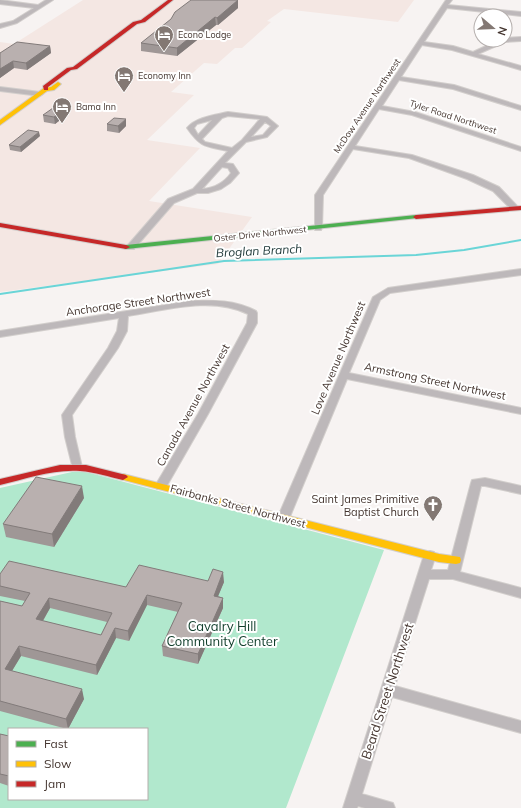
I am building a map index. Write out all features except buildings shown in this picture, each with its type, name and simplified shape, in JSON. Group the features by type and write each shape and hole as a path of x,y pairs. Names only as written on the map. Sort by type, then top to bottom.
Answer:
{"main road":[{"path":"135,23 133,19 159,0"},
{"path":"0,123 41,93 52,89 77,70 75,68 135,23 143,21 171,0"},
{"name":"Oster Drive Northwest","path":"0,224 124,247 131,247 518,208"},
{"name":"Fairbanks Street Northwest","path":"0,482 77,467 161,486 283,519 456,560"}],"street":[{"path":"0,26 15,22 50,0"},
{"path":"0,2 39,7"},
{"path":"447,3 521,14"},
{"name":"McDow Avenue Northwest","path":"318,228 319,194 447,3"},
{"path":"473,54 504,40 521,39"},
{"path":"420,43 453,48 521,68"},
{"path":"397,78 454,87 521,108"},
{"path":"0,89 41,93"},
{"path":"0,92 41,93"},
{"name":"Tyler Road Northwest","path":"378,106 413,113 521,149"},
{"path":"233,150 203,143 190,128 195,123 228,114 265,118 275,126 266,136 244,141"},
{"path":"198,139 219,116"},
{"path":"131,247 171,201 196,191 233,150 244,141 265,118"},
{"path":"350,147 410,156 470,177 496,189 518,208"},
{"path":"196,191 204,192 219,188 231,180 235,173 230,166 220,164"},
{"name":"Love Avenue Northwest","path":"283,519 376,299 388,291 521,272"},
{"name":"Anchorage Street Northwest","path":"0,334 124,316 190,304 220,302 242,306 253,313 252,323 245,336"},
{"path":"77,467 70,437 67,415 113,348 122,331 124,316"},
{"name":"Canada Avenue Northwest","path":"161,486 203,414 245,336"},
{"name":"Armstrong Street Northwest","path":"344,375 521,411"},
{"path":"453,575 476,483 495,484 521,490"},
{"path":"430,555 424,574 453,575 521,593"},
{"name":"Beard Street Northwest","path":"352,803 424,574"},
{"path":"388,690 521,727"},
{"path":"352,803 388,808"}],"shaded area":[{"path":"83,0 414,0 398,22 284,9 267,21 271,22 242,48 235,48 217,64 204,63 171,92 194,95 147,140 200,148 149,201 252,217 218,264 0,292 0,42 14,44"}],"green space":[{"name":"Cavalry Hill Community Center","path":"72,472 86,472 384,550 286,808 0,808 0,488"}],"waterway":[{"name":"Broglan Branch","path":"0,294 224,261 416,255 464,250 521,240"}],"traffic: fast":[{"path":"126,247 416,217"}],"traffic: slow":[{"path":"0,123 46,89 52,89 58,84"},
{"path":"123,477 439,558 456,560"}],"traffic: jam":[{"path":"46,89 45,87 69,69 75,68 135,23 143,21 171,0"},
{"path":"416,217 521,208"},
{"path":"0,225 126,247"},
{"path":"0,482 60,468 91,469 123,477"}],"place":[{"name":"Econo Lodge","path":"164,52"},
{"name":"Economy Inn","path":"124,93"},
{"name":"Bama Inn","path":"62,124"},
{"name":"Saint James Primitive Baptist Church","path":"433,522"}]}
